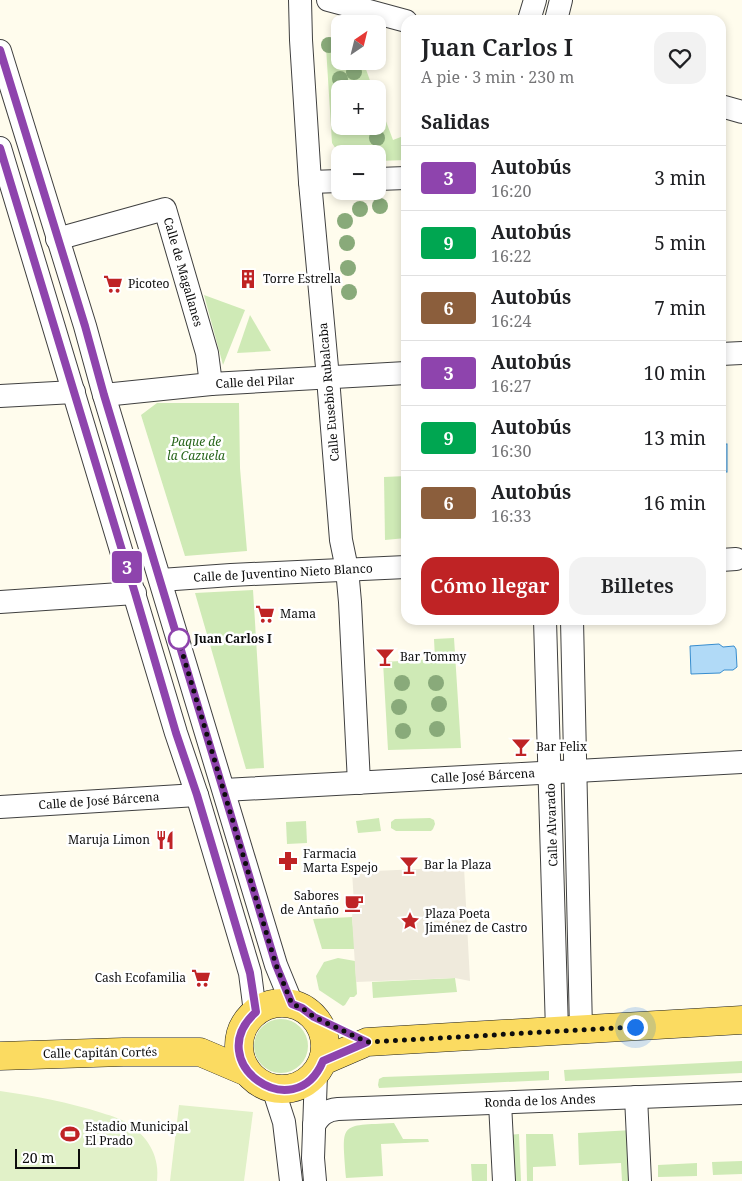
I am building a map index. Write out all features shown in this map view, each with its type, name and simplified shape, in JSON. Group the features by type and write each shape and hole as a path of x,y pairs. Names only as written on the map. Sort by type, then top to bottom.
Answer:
{"main road":[{"name":"Calle Capitán Cortés","path":"200,1052 273,1004 303,1011"},
{"path":"303,1011 367,1042 742,1020"},
{"path":"303,1011 322,1030 325,1040 325,1051 318,1076"},
{"path":"247,1072 239,1051 240,1040 249,1021"},
{"path":"273,1088 284,1090 307,1082 367,1042"},
{"name":"Calle Capitán Cortés","path":"0,1056 123,1052 200,1052 247,1072 261,1084 273,1088"}],"street":[{"name":"Calle Eusebio Rubalcaba","path":"300,0 310,182 328,378 340,540 347,569 359,783"},
{"path":"328,0 401,20"},
{"path":"530,15 534,0"},
{"path":"557,15 561,0"},
{"path":"0,50 85,326 104,395 276,965 303,1011"},
{"path":"726,107 742,112"},
{"path":"0,148 250,973 249,1021"},
{"path":"386,179 401,178"},
{"path":"310,182 331,181"},
{"name":"Calle de Magallanes","path":"57,239 165,210 207,353 211,384"},
{"path":"726,354 742,353"},
{"name":"Calle del Pilar","path":"104,395 211,384 401,373"},
{"path":"0,396 74,392"},
{"name":"Calle de Juventino Nieto Blanco","path":"160,580 401,567"},
{"path":"0,602 135,593"},
{"name":"Calle Alvarado","path":"545,625 550,773 569,1030"},
{"name":"Calle Alvarado","path":"569,1030 576,771 572,625"},
{"name":"Calle José Bárcena","path":"224,790 742,762"},
{"name":"Calle de José Bárcena","path":"0,807 197,795"},
{"path":"318,1076 325,1104 338,1109"},
{"path":"315,1181 313,1158 318,1076"},
{"path":"273,1088 284,1122 291,1181"},
{"name":"Ronda de los Andes","path":"314,1125 324,1113 338,1109 742,1093"},
{"path":"636,1097 640,1181"},
{"path":"500,1103 504,1181"}],"green space":[{"path":"331,37 331,70 366,70 370,80 331,80 331,127 327,39"},
{"path":"386,121 393,140 401,137 401,160 386,161 386,145 333,145 332,135 386,135"},
{"path":"204,295 245,310 223,365"},
{"path":"250,315 271,351 237,353"},
{"name":"Paque de la Cazuela","path":"157,403 239,403 240,468 247,551 185,556 141,415"},
{"path":"401,476 401,538 385,540 384,477"},
{"path":"253,590 264,768 246,769 195,593"},
{"path":"454,638 461,748 388,750 383,662 435,659 434,639"},
{"path":"379,818 381,831 358,833 356,821"},
{"path":"430,818 434,820 435,824 431,831 396,831 391,828 391,822 395,819"},
{"path":"306,821 307,843 287,844 286,822"},
{"path":"352,917 355,949 322,949 313,919"},
{"path":"338,958 355,961 357,994 354,997 350,997 343,1006 319,990 316,976 324,962"},
{"path":"455,978 457,992 373,998 372,982"},
{"path":"281,1019 291,1021 300,1027 306,1036 308,1046 306,1056 300,1065 291,1071 281,1073 271,1071 262,1065 256,1056 254,1046 256,1036 262,1027 271,1021"},
{"path":"742,1061 742,1073 565,1081 564,1070"},
{"path":"549,1071 549,1080 379,1088 378,1085 379,1079 383,1077"},
{"name":"Estadio Municipal El Prado","path":"0,1091 39,1097 89,1109 124,1121 143,1136 152,1149 157,1164 157,1181 0,1181"},
{"path":"179,1105 253,1112 244,1181 170,1181"},
{"path":"394,1123 403,1139 428,1139 429,1142 381,1144 383,1176 346,1178 344,1146 348,1130 362,1125"},
{"path":"633,1130 635,1181 622,1181 621,1163 579,1165 578,1133"},
{"path":"519,1134 521,1181 510,1181 508,1135"},
{"path":"526,1134 553,1134 556,1166 533,1167 533,1181 527,1181"},
{"path":"742,1161 742,1174 713,1175 712,1162"},
{"path":"697,1163 697,1176 658,1177 658,1165"},
{"path":"471,1164 487,1164 487,1181 472,1181"}],"shaded area":[{"name":"Plaza Poeta Jiménez de Castro","path":"464,867 470,981 455,978 356,982 352,917 354,903 352,872"}],"water":[{"path":"726,444 727,444 726,472"},
{"path":"719,644 723,647 734,646 736,649 737,667 720,673 691,674 690,646"}],"bus line":[{"name":"3","path":"0,50 85,326 104,395 276,965 292,1004 302,1008 314,1017 367,1042 323,1061 319,1070 312,1078 290,1089 278,1089 261,1084 247,1072 240,1057 241,1035 245,1024 256,1012 250,973 0,148"}],"place":[{"name":"Torre Estrella","path":"248,279"},
{"name":"Picoteo","path":"113,284"},
{"name":"Mama","path":"265,614"},
{"name":"Juan Carlos I","path":"179,639"},
{"name":"Bar Tommy","path":"385,657"},
{"name":"Bar Felix","path":"521,747"},
{"name":"Maruja Limon","path":"165,840"},
{"name":"Farmacia Marta Espejo","path":"288,861"},
{"name":"Bar la Plaza","path":"409,865"},
{"name":"Sabores de Antaño","path":"354,903"},
{"name":"Plaza Poeta Jiménez de Castro","path":"410,921"},
{"name":"Cash Ecofamilia","path":"201,978"},
{"name":"Estadio Municipal El Prado","path":"70,1134"}],"route":[{"path":"179,639 177,635 276,965 292,1004 302,1008 314,1017 367,1042 635,1027"}]}
